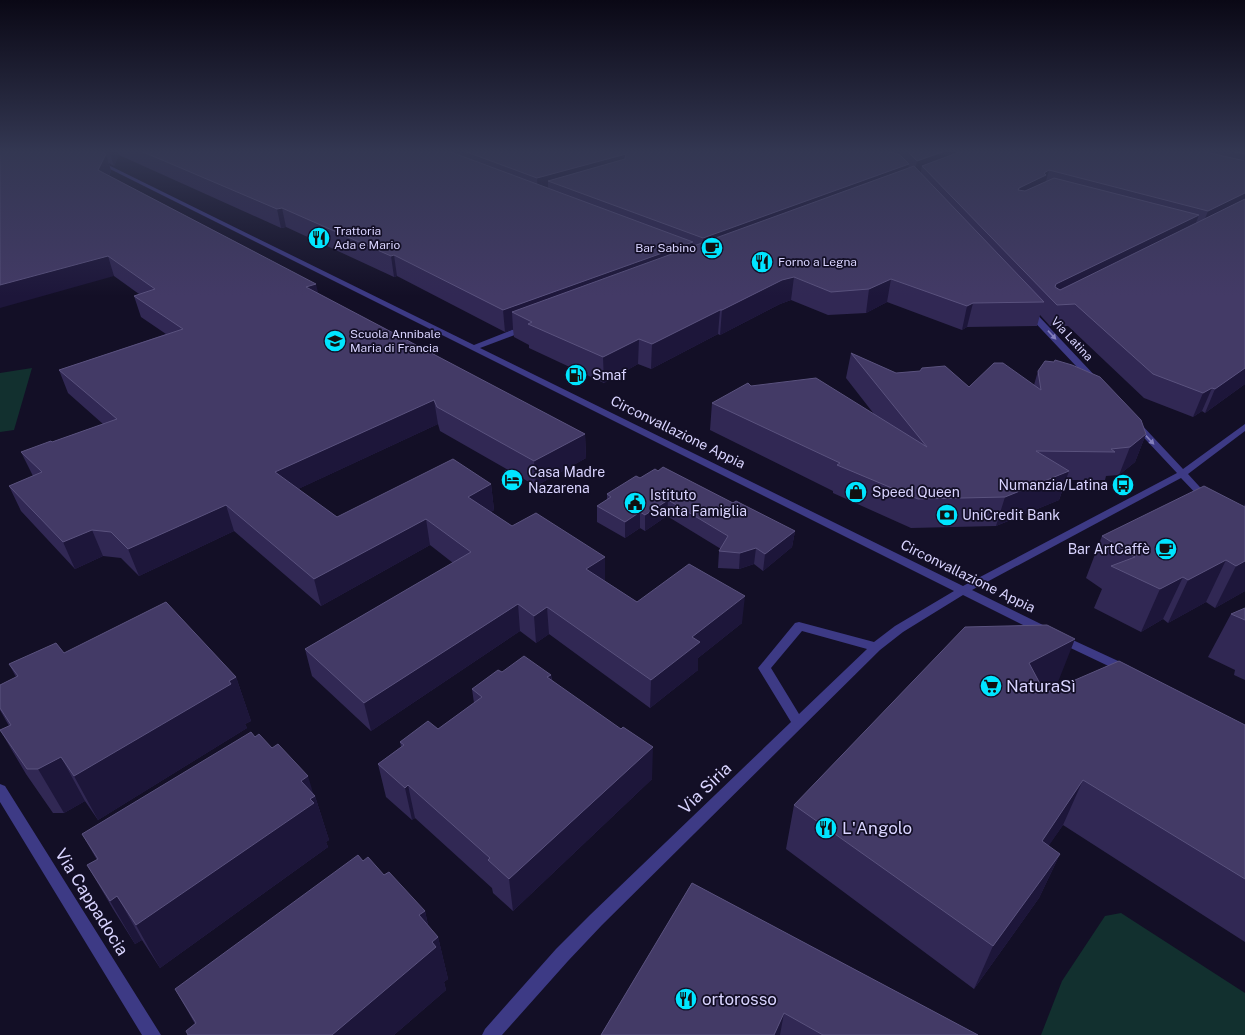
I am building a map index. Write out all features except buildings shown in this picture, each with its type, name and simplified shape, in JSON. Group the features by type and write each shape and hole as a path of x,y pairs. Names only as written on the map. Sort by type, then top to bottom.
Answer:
{"street":[{"name":"Circonvallazione Appia","path":"174,199 1139,676"},
{"name":"Via Latina","path":"1024,304 1103,389"},
{"path":"474,348 530,326"},
{"path":"1130,418 1211,505"},
{"name":"Via Siria","path":"492,1035 562,955 876,647 899,629 963,590 1182,474 1245,427"},
{"path":"798,722 764,668 799,626 876,647"},
{"name":"Via Cappadocia","path":"0,790 152,1035"}],"green space":[{"path":"32,368 14,430 0,432 0,373"},
{"path":"1121,913 1245,993 1245,1035 1041,1035 1062,981 1105,916"}],"place":[{"name":"Trattoria Ada e Mario","path":"319,238"},
{"name":"Bar Sabino","path":"712,248"},
{"name":"Forno a Legna","path":"762,262"},
{"name":"Scuola Annibale Maria di Francia","path":"335,341"},
{"name":"Smaf","path":"576,375"},
{"name":"Casa Madre Nazarena","path":"512,480"},
{"name":"Numanzia/Latina","path":"1123,485"},
{"name":"Speed Queen","path":"856,492"},
{"name":"Istituto Santa Famiglia","path":"635,503"},
{"name":"UniCredit Bank","path":"947,515"},
{"name":"Bar ArtCaffè","path":"1166,549"},
{"name":"NaturaSì","path":"991,686"},
{"name":"L'Angolo","path":"826,828"},
{"name":"ortorosso","path":"686,999"}]}
